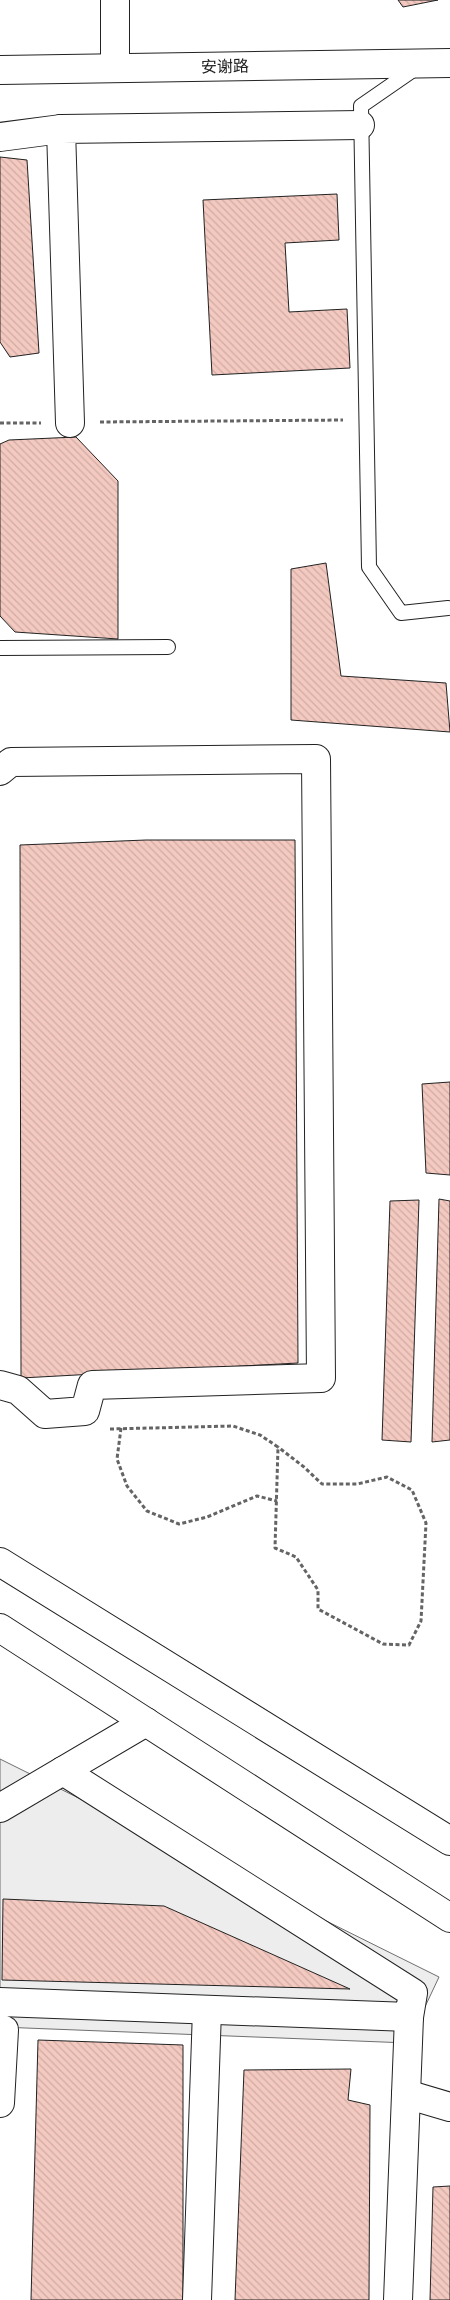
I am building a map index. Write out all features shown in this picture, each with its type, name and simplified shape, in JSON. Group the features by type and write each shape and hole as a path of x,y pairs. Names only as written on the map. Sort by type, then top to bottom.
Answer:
{"street":[{"path":"115,68 116,0"},
{"name":"安谢路","path":"0,70 450,63"},
{"path":"0,138 61,129 360,125"},
{"path":"61,129 70,423"},
{"path":"0,771 10,762 316,759 321,1378 92,1385 85,1411 45,1414 18,1390 0,1386"},
{"path":"0,1562 450,1841"},
{"path":"0,1628 450,1918"},
{"path":"0,1808 146,1722"},
{"path":"63,1771 413,1993 409,2017 398,2300"},
{"path":"0,2002 409,2017"},
{"path":"197,2300 207,2010"},
{"path":"0,2028 4,2030 0,2103"},
{"path":"406,2094 450,2107"}],"lane":[{"path":"422,63 360,106 369,567 401,612 448,608"},
{"path":"0,648 168,647"}],"path":[{"path":"0,423 366,420"},
{"path":"85,1411 90,1429 233,1426 260,1435 278,1447 304,1467 322,1484 357,1484 387,1477 412,1490 426,1522 421,1621 408,1645 383,1644 318,1610 318,1590 296,1557 275,1548 278,1447"},
{"path":"121,1428 117,1459 127,1486 147,1511 179,1524 208,1517 257,1496 277,1501"}],"shaded area":[{"path":"0,1759 439,1977 408,2043 0,2027"}],"building":[{"path":"398,0 438,0 403,7"},
{"path":"0,157 27,160 39,353 10,357 0,342"},
{"path":"337,194 339,240 285,243 289,312 347,309 350,368 212,375 203,200"},
{"path":"76,437 118,481 118,639 15,632 0,616 0,444 9,440"},
{"path":"326,563 341,676 446,683 450,732 291,720 291,569"},
{"path":"146,840 295,840 298,1363 21,1378 20,845"},
{"path":"450,1082 450,1175 426,1173 422,1084"},
{"path":"439,1199 450,1201 450,1440 432,1442"},
{"path":"419,1200 411,1442 382,1440 390,1201"},
{"path":"3,1899 164,1906 350,1989 2,1980"},
{"path":"38,2040 183,2045 183,2300 31,2300"},
{"path":"351,2069 348,2100 370,2105 369,2300 235,2300 244,2070"},
{"path":"450,2186 450,2300 430,2300 433,2187"}]}
